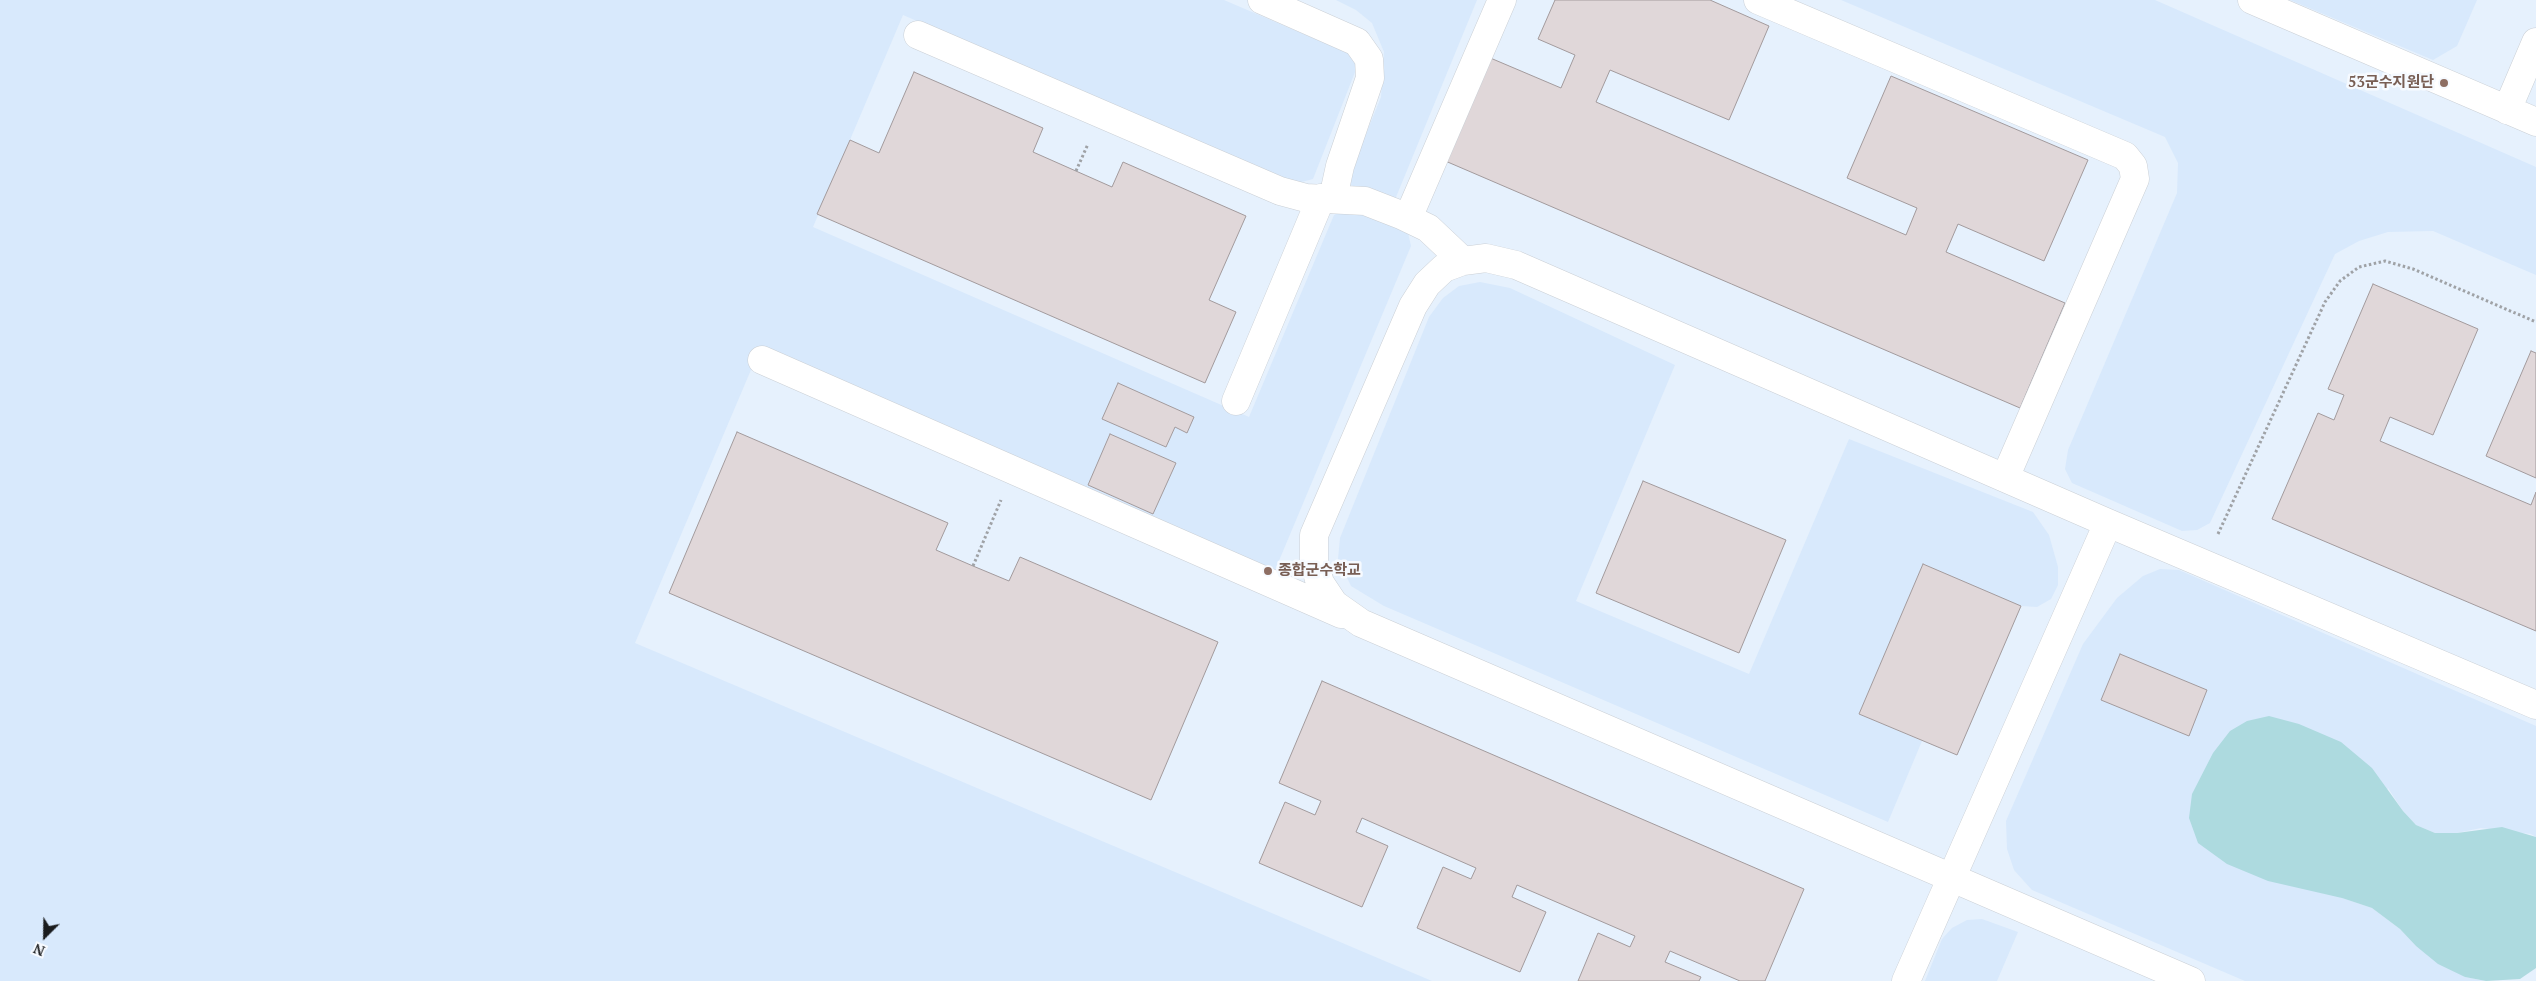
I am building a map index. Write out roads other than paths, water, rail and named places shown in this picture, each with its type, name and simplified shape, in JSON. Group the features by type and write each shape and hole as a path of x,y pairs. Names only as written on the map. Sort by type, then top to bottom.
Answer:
{"street":[{"path":"1236,401 1327,198 1370,78 1369,59 1357,42 1262,0"},
{"path":"1408,218 1502,0"},
{"path":"1758,0 2126,156 2133,166 2135,179 2005,478"},
{"path":"2252,0 2536,122"},
{"path":"918,35 1280,191 1306,198 1365,201 1408,218 1428,228 1463,261"},
{"path":"2507,110 2536,42"},
{"path":"1361,623 1334,604 1320,584 1314,562 1314,535 1413,306 1427,284 1444,268 1463,261 1486,258 1516,265 2108,523 2536,705"},
{"path":"762,360 1361,623 2191,981"},
{"path":"1906,981 2108,523"}],"place":[{"name":"53군수지원단","path":"2444,83"},
{"name":"종합군수학교","path":"1268,571"}]}
